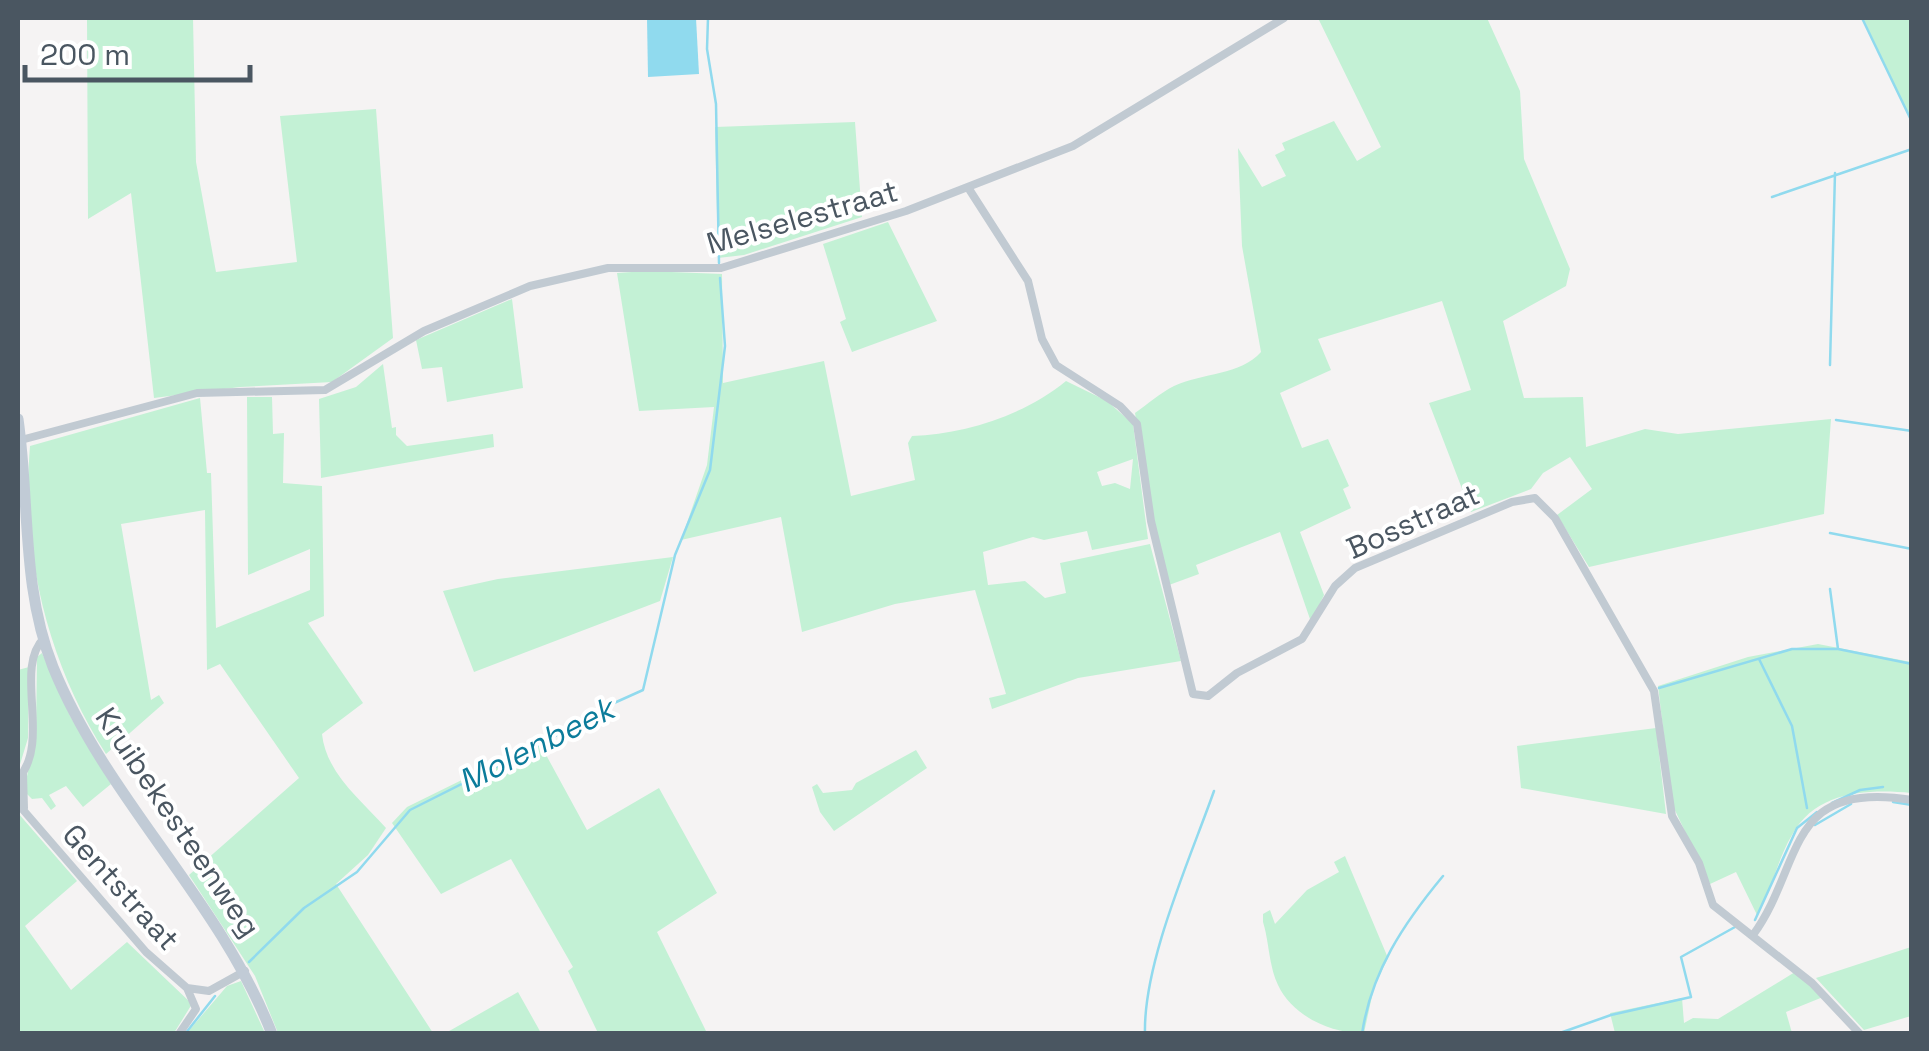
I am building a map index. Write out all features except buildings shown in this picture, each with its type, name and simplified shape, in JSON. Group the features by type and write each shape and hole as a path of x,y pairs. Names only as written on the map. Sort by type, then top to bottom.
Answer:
{"street":[{"name":"Melselestraat","path":"21,440 197,393 325,390 424,331 530,286 608,268 702,270 737,264 969,188 1100,132 1284,18"},
{"name":"Bosstraat","path":"969,188 1028,281 1046,350 1056,366 1120,406 1136,424 1151,522 1194,694 1208,696 1237,673 1302,639 1336,586 1368,560 1512,502 1536,498 1555,518 1650,682 1672,816 1699,864 1713,904 1826,996 1860,1034"},
{"name":"Kruibekesteenweg","path":"18,419 26,537 44,638 68,698 97,750 245,971 272,1034"},
{"name":"Kruibekesteenweg","path":"20,777 34,732 34,658 44,638"},
{"name":"Gentstraat","path":"20,777 25,812"},
{"path":"1753,935 1792,848 1807,826 1863,796 1912,800"},
{"name":"Gentstraat","path":"18,804 146,952 187,988 196,1003 194,1016"},
{"path":"179,1034 218,989 245,971"},
{"name":"Gentstraat","path":"187,988 218,989"}],"green space":[{"path":"87,18 193,18 196,162 216,272 297,262 280,116 376,109 393,338 332,382 240,387 154,398 131,193 88,219"},
{"path":"1318,18 1487,18 1520,91 1524,159 1570,269 1566,286 1503,321 1524,398 1583,397 1586,447 1645,429 1678,434 1831,419 1824,514 1589,567 1557,515 1592,489 1570,457 1543,473 1531,489 1471,512 1429,403 1471,390 1442,301 1318,339 1331,370 1280,393 1302,448 1328,439 1349,486 1343,489 1351,508 1300,532 1324,595 1311,622 1280,532 1196,565 1199,574 1169,585 1156,540 1135,413 1174,386 1243,365 1261,352 1242,246 1238,148 1262,187 1286,176 1275,155 1285,150 1282,143 1334,121 1357,161 1381,147"},
{"path":"1863,18 1911,18 1911,120"},
{"path":"855,122 862,217 744,255 718,258 715,127"},
{"path":"888,222 937,321 852,352 840,322 846,319 823,244"},
{"path":"617,273 722,274 723,383 824,361 851,496 915,480 908,443 912,436 994,420 1032,404 1066,381 1107,401 1133,424 1148,539 1092,550 1087,531 1044,540 1033,537 983,552 988,585 1025,581 1045,598 1066,593 1060,563 1150,544 1181,661 1078,678 992,709 989,698 1006,694 975,590 895,604 802,632 781,517 681,540 707,465 714,407 639,411","holes":["1133,459 1130,489 1115,483 1102,486 1097,472"]},
{"path":"512,299 523,388 447,402 442,367 422,369 416,340"},
{"path":"383,364 392,428 396,427 396,435 407,446 493,434 494,447 321,478 319,399 356,387"},
{"path":"247,397 272,397 273,434 284,433 283,483 322,486 324,616 308,623 363,703 322,734 337,773 386,828 368,855 336,884 433,1033 278,1033 255,976 189,875 299,778 220,664 207,670 205,510 121,524 151,700 159,695 164,703 106,754 68,683 54,645 35,567 30,527 30,446 200,398 207,473 211,473 216,628 310,590 310,549 248,575"},
{"path":"673,557 660,601 474,672 443,591 498,579"},
{"path":"1818,644 1911,662 1911,793 1861,793 1815,809 1792,835 1757,915 1736,872 1710,884 1672,804 1658,686 1748,657"},
{"path":"42,653 70,716 111,784 83,807 66,786 49,795 56,806 51,810 42,798 32,799 24,791 36,732 37,657"},
{"path":"29,667 28,738 18,771 18,670"},
{"path":"1656,728 1666,814 1521,788 1517,746"},
{"path":"539,742 587,830 659,788 717,893 657,932 707,1033 598,1033 568,971 573,967 511,859 441,894 392,823 407,807"},
{"path":"916,750 927,768 834,831 820,812 812,787 817,784 823,793 852,790 856,783"},
{"path":"18,813 77,881 25,926 71,990 127,942 192,1004 174,1033 18,1033"},
{"path":"1345,856 1388,958 1374,987 1364,1033 1326,1026 1293,1006 1275,978 1263,922 1263,914 1270,910 1275,924 1307,890 1339,872 1334,862"},
{"path":"1911,947 1911,1016 1864,1030 1816,978"},
{"path":"1795,972 1823,997 1786,1012 1792,1033 1615,1033 1610,1013 1682,998 1684,1023 1693,1018 1718,1019"},
{"path":"241,981 265,1033 186,1034 227,986"},
{"path":"518,992 541,1033 445,1033 451,1030"}],"water":[{"path":"647,18 696,18 699,74 648,77"}],"waterway":[{"name":"Molenbeek","path":"708,18 707,49 716,104 719,263"},
{"path":"1862,18 1912,122"},
{"path":"1772,197 1912,149"},
{"path":"1830,365 1835,173"},
{"name":"Molenbeek","path":"249,962 304,908 357,872 410,810 551,739 583,717 643,690 675,555 710,470 725,346 720,278"},
{"path":"1836,420 1912,431"},
{"path":"1830,533 1912,549"},
{"path":"1830,589 1838,649 1912,664"},
{"path":"1659,688 1792,649 1838,649"},
{"path":"1759,659 1792,726 1807,808"},
{"path":"1832,803 1860,790 1883,787"},
{"path":"1145,1034 1146,1006 1160,944 1214,791"},
{"path":"1893,802 1912,805"},
{"path":"1815,825 1851,804"},
{"path":"1755,920 1797,828 1817,812"},
{"path":"1362,1034 1373,990 1391,949 1443,876"},
{"path":"1557,1034 1611,1015 1691,997 1681,957 1735,927"},
{"name":"Molenbeek","path":"185,1034 215,996"}]}
